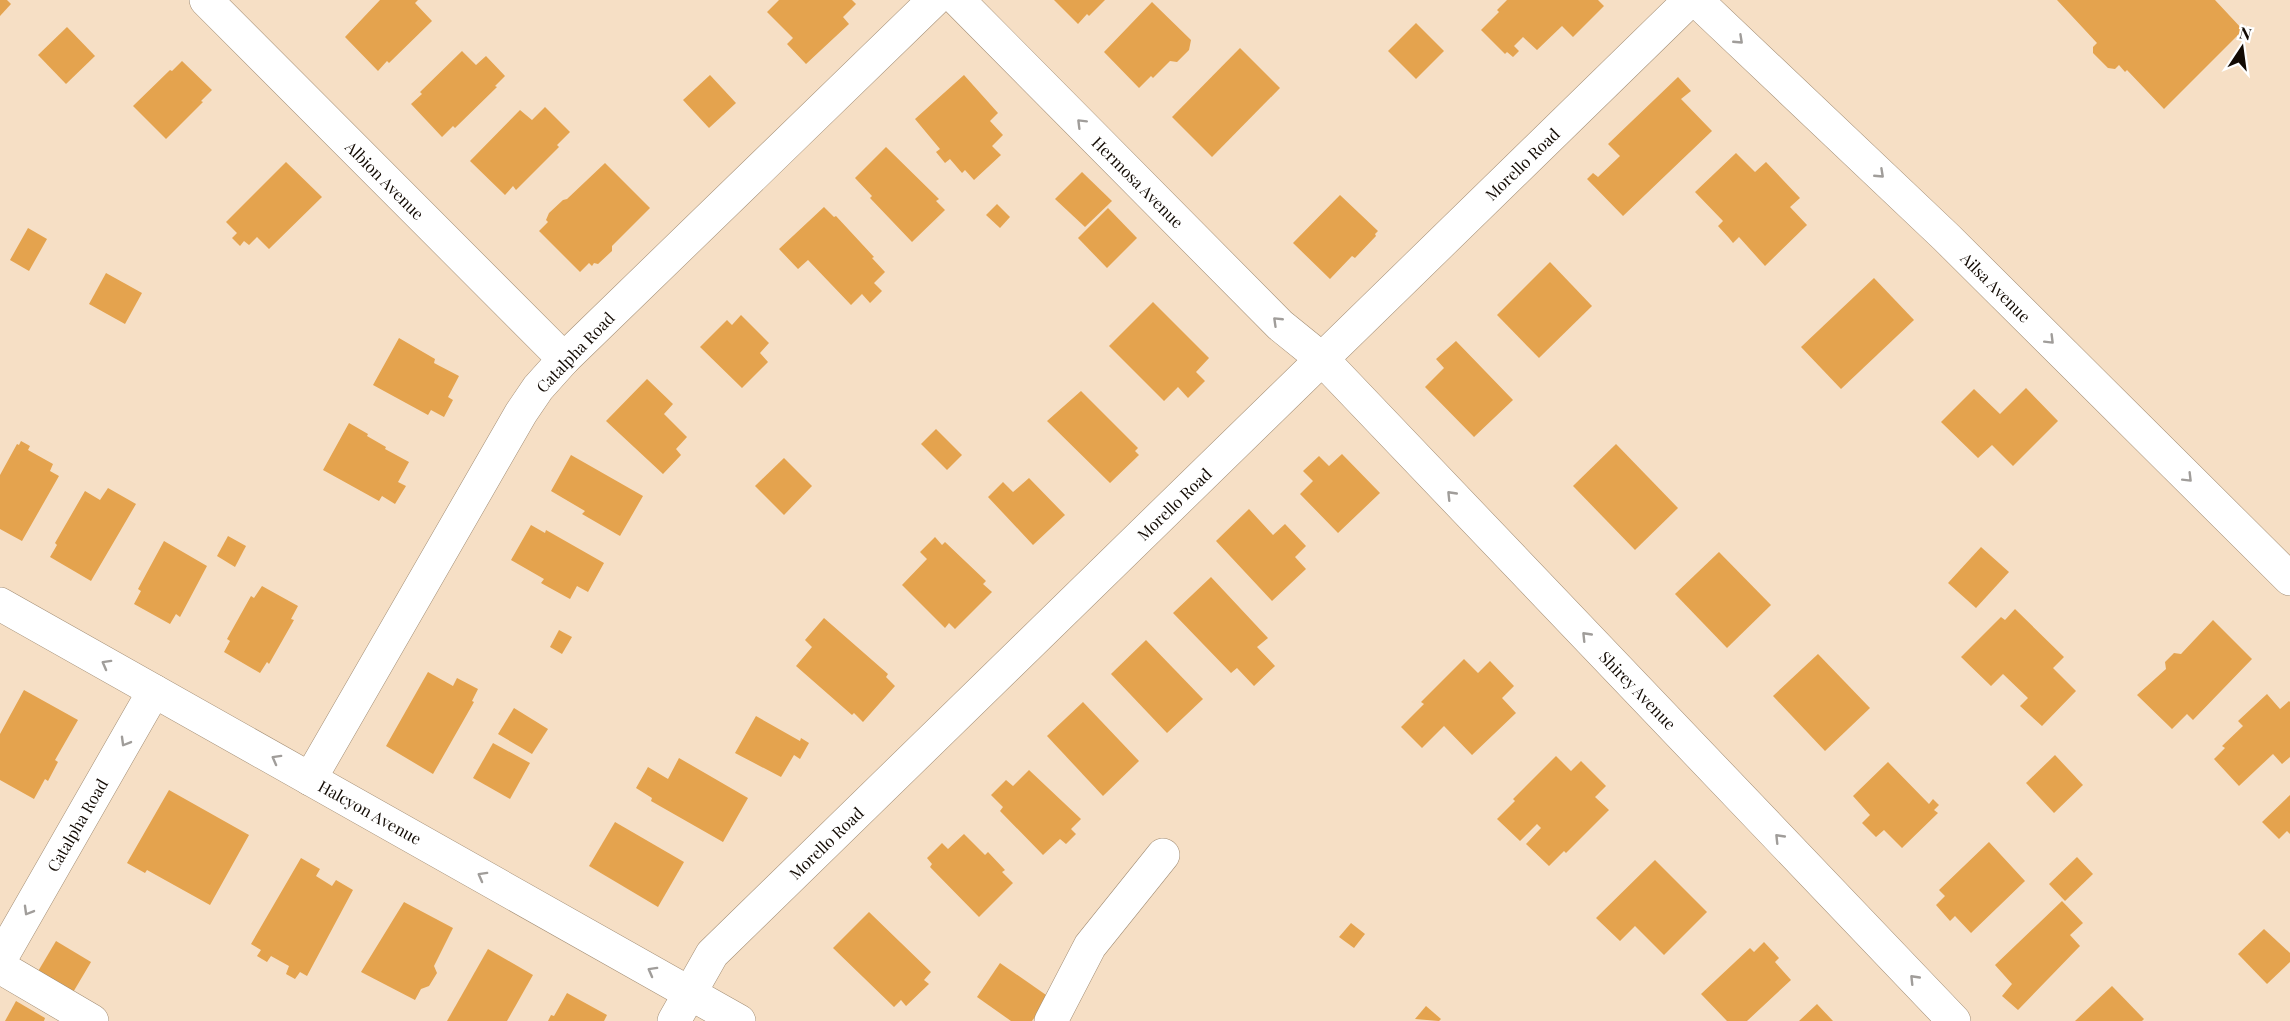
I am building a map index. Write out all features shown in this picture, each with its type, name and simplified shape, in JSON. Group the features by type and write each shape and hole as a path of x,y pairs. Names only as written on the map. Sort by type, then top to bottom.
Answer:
{"street":[{"name":"Albion Avenue","path":"206,0 564,359"},
{"name":"Catalpha Road","path":"310,779 521,413 538,388 564,359 934,0"},
{"name":"Hermosa Avenue","path":"958,0 1280,325 1322,359"},
{"name":"Morello Road","path":"674,1021 712,954 1690,0"},
{"name":"Ailsa Avenue","path":"1696,0 1946,237 2290,579"},
{"name":"Shirey Avenue","path":"1322,359 1954,1021"},
{"name":"Halcyon Avenue","path":"0,604 739,1021"},
{"name":"Catalpha Road","path":"0,960 154,691"},
{"path":"1051,1021 1090,946 1163,855"},
{"path":"0,967 92,1021"}],"building":[{"path":"0,0 7,0 11,4 0,16"},
{"path":"380,0 418,0 415,3 432,21 378,71 345,37"},
{"path":"779,0 852,0 856,4 843,17 849,24 806,64 787,44 793,38 767,12"},
{"path":"1054,0 1105,0 1078,24"},
{"path":"1507,0 1598,0 1604,6 1573,37 1562,26 1537,50 1523,37 1514,46 1519,51 1513,57 1507,52 1505,54 1481,30 1499,12 1497,10"},
{"path":"2057,0 2215,0 2243,30 2164,109 2127,70 2125,72 2119,65 2115,69 2108,68 2093,53 2093,47 2097,43"},
{"path":"1152,2 1191,40 1189,50 1177,62 1170,61 1139,88 1104,52"},
{"path":"1416,23 1444,51 1416,79 1388,51"},
{"path":"67,27 95,56 66,84 38,55"},
{"path":"1240,48 1280,88 1212,157 1172,117"},
{"path":"462,51 476,65 486,56 505,76 495,86 497,87 455,128 453,126 442,137 411,104 422,94 420,92"},
{"path":"182,61 212,90 166,139 133,106"},
{"path":"710,75 736,103 709,128 683,100"},
{"path":"964,75 998,113 990,121 1003,135 992,146 1001,155 974,180 965,170 962,173 950,159 945,163 936,152 940,149 915,119"},
{"path":"1678,77 1691,91 1681,99 1712,131 1623,216 1587,179 1593,173 1598,177 1620,156 1608,144"},
{"path":"545,107 570,132 557,145 559,147 516,190 513,186 505,195 470,161 520,110 532,120"},
{"path":"886,147 939,199 936,201 945,210 912,242 870,198 872,196 855,178"},
{"path":"1736,153 1755,172 1766,162 1800,198 1790,207 1807,225 1765,266 1739,237 1733,243 1718,226 1723,221 1695,192"},
{"path":"286,162 322,197 269,249 257,237 249,245 244,241 240,246 232,238 237,233 226,222"},
{"path":"605,163 650,208 612,246 612,251 598,264 594,263 592,266 589,263 580,272 539,231 548,222 546,220 549,213"},
{"path":"1082,172 1112,201 1085,227 1055,199"},
{"path":"1340,195 1378,231 1355,258 1352,256 1330,279 1293,243"},
{"path":"997,204 1010,217 1000,228 986,215"},
{"path":"824,207 834,217 836,216 885,272 874,283 882,291 870,303 862,294 851,305 808,260 798,269 779,249"},
{"path":"1108,208 1137,238 1107,268 1078,238"},
{"path":"28,228 47,239 29,271 10,260"},
{"path":"1550,262 1592,306 1539,358 1497,315"},
{"path":"106,273 142,293 125,324 89,304"},
{"path":"1874,278 1914,320 1841,389 1801,347"},
{"path":"1153,302 1209,358 1196,372 1205,381 1188,398 1178,387 1164,401 1109,346"},
{"path":"741,315 769,343 760,353 768,362 742,388 700,347 727,320 732,325"},
{"path":"399,338 435,359 434,363 459,376 448,397 453,400 444,417 431,410 428,415 373,385"},
{"path":"1456,341 1513,400 1474,437 1425,387 1444,368 1436,359"},
{"path":"647,379 673,404 664,414 687,437 676,449 681,455 663,474 606,421"},
{"path":"2026,388 2058,421 2013,466 1992,445 1978,458 1941,422 1974,389 2000,414"},
{"path":"1081,391 1138,448 1135,451 1139,455 1110,483 1047,421"},
{"path":"349,423 386,447 385,449 409,462 398,482 406,486 395,504 382,496 379,501 323,470"},
{"path":"936,429 962,455 947,470 921,444"},
{"path":"21,441 30,446 28,450 53,464 50,471 59,476 22,541 0,529 0,475 17,444 19,445"},
{"path":"1616,444 1678,508 1635,550 1573,486"},
{"path":"1342,454 1380,493 1338,533 1300,494 1313,481 1303,471 1319,456 1329,466"},
{"path":"571,455 643,496 620,536 582,514 585,511 551,491"},
{"path":"784,458 812,486 784,515 755,486"},
{"path":"1029,478 1065,515 1033,545 988,497 1003,482 1013,492"},
{"path":"108,488 136,504 91,581 50,557 57,545 55,543 85,491 100,500"},
{"path":"1249,509 1273,535 1285,524 1306,546 1295,557 1306,569 1272,601 1216,541"},
{"path":"531,525 545,533 546,530 604,563 588,592 577,586 570,599 541,583 544,579 511,560"},
{"path":"228,536 246,546 235,567 217,556"},
{"path":"935,537 942,545 945,542 986,581 983,584 992,592 955,629 949,623 945,628 902,585 927,559 920,552"},
{"path":"164,541 207,566 180,617 176,614 170,624 134,604 141,591 138,589"},
{"path":"1981,547 2009,572 1976,608 1948,583"},
{"path":"1719,552 1771,605 1727,648 1675,594"},
{"path":"1211,577 1268,638 1257,647 1275,666 1254,686 1237,668 1231,673 1173,613"},
{"path":"262,586 298,606 291,619 294,620 269,664 267,662 260,673 224,652 230,641 227,639 251,596 254,598"},
{"path":"2015,609 2064,657 2053,668 2076,691 2042,726 2020,706 2028,698 2003,674 1991,686 1961,657 2001,617 2005,620"},
{"path":"824,618 888,674 886,677 895,686 863,722 796,666 812,647 805,640"},
{"path":"2213,620 2252,659 2193,720 2187,714 2172,729 2137,695 2166,669 2165,662 2174,653 2181,654"},
{"path":"559,630 572,637 562,654 550,647"},
{"path":"1146,640 1203,699 1167,733 1111,674"},
{"path":"1818,654 1870,708 1825,751 1773,696"},
{"path":"1464,659 1478,673 1490,661 1514,686 1502,698 1516,713 1472,755 1444,726 1422,748 1401,727 1424,704 1421,702"},
{"path":"428,672 453,686 457,678 478,689 472,701 474,702 433,774 386,746"},
{"path":"24,690 78,720 55,760 58,762 48,781 45,779 34,799 0,780 0,734"},
{"path":"2267,694 2280,709 2290,702 2290,757 2282,764 2273,754 2239,786 2214,759 2225,748 2222,746 2243,726 2238,721"},
{"path":"1083,702 1139,761 1103,796 1047,736"},
{"path":"514,708 548,729 532,754 498,734"},
{"path":"756,716 800,741 801,738 809,743 800,759 794,755 781,777 735,753"},
{"path":"493,743 530,763 510,799 473,778"},
{"path":"2055,755 2083,785 2054,813 2026,783"},
{"path":"1556,756 1571,771 1581,761 1606,786 1595,797 1609,810 1566,853 1564,851 1549,866 1526,844 1541,828 1537,824 1520,841 1497,819 1515,801 1513,799"},
{"path":"679,758 748,798 723,842 651,801 652,798 636,788 648,767 668,779"},
{"path":"1888,762 1929,804 1933,799 1939,805 1934,810 1938,813 1902,848 1884,830 1876,837 1862,823 1870,815 1853,796"},
{"path":"1029,770 1081,819 1071,829 1076,834 1066,844 1060,839 1043,855 1000,811 1003,807 991,795 1006,780 1013,786"},
{"path":"169,790 249,835 210,905 147,870 145,873 127,863"},
{"path":"2290,795 2290,834 2287,831 2279,839 2262,822"},
{"path":"615,822 684,862 658,907 589,866"},
{"path":"964,834 985,855 988,852 1005,870 1002,872 1013,883 979,917 930,867 932,864 927,858 942,843 948,849"},
{"path":"1989,842 2025,881 1971,933 1955,916 1950,921 1936,905 1945,896 1939,890"},
{"path":"2077,857 2093,874 2065,901 2049,884"},
{"path":"301,858 320,869 316,876 332,886 336,880 353,890 307,976 300,972 295,979 286,974 289,966 271,956 267,962 257,956 261,950 251,944"},
{"path":"1655,860 1707,912 1664,955 1635,926 1620,941 1596,918"},
{"path":"2062,901 2083,923 2070,935 2080,946 2018,1010 2002,996 2012,984 1995,965"},
{"path":"404,902 453,928 434,966 437,973 429,986 421,989 415,1000 361,972"},
{"path":"869,912 931,972 924,980 929,984 906,1006 901,1000 894,1007 833,948"},
{"path":"1351,923 1365,934 1354,948 1339,937"},
{"path":"2264,929 2290,953 2290,962 2267,984 2238,954"},
{"path":"56,941 91,962 72,994 37,973"},
{"path":"1764,942 1779,958 1775,962 1791,980 1747,1021 1727,1021 1701,994 1750,948 1754,952"},
{"path":"488,949 533,975 507,1021 447,1021"},
{"path":"1000,963 1049,997 1032,1021 1011,1021 977,997"},
{"path":"2112,986 2144,1019 2142,1021 2075,1021"},
{"path":"567,993 607,1015 604,1021 548,1021 551,1015 554,1016"},
{"path":"16,1001 45,1018 44,1021 5,1021"},
{"path":"1817,1004 1833,1021 1799,1021"},
{"path":"1426,1006 1441,1019 1439,1021 1415,1019"}]}
